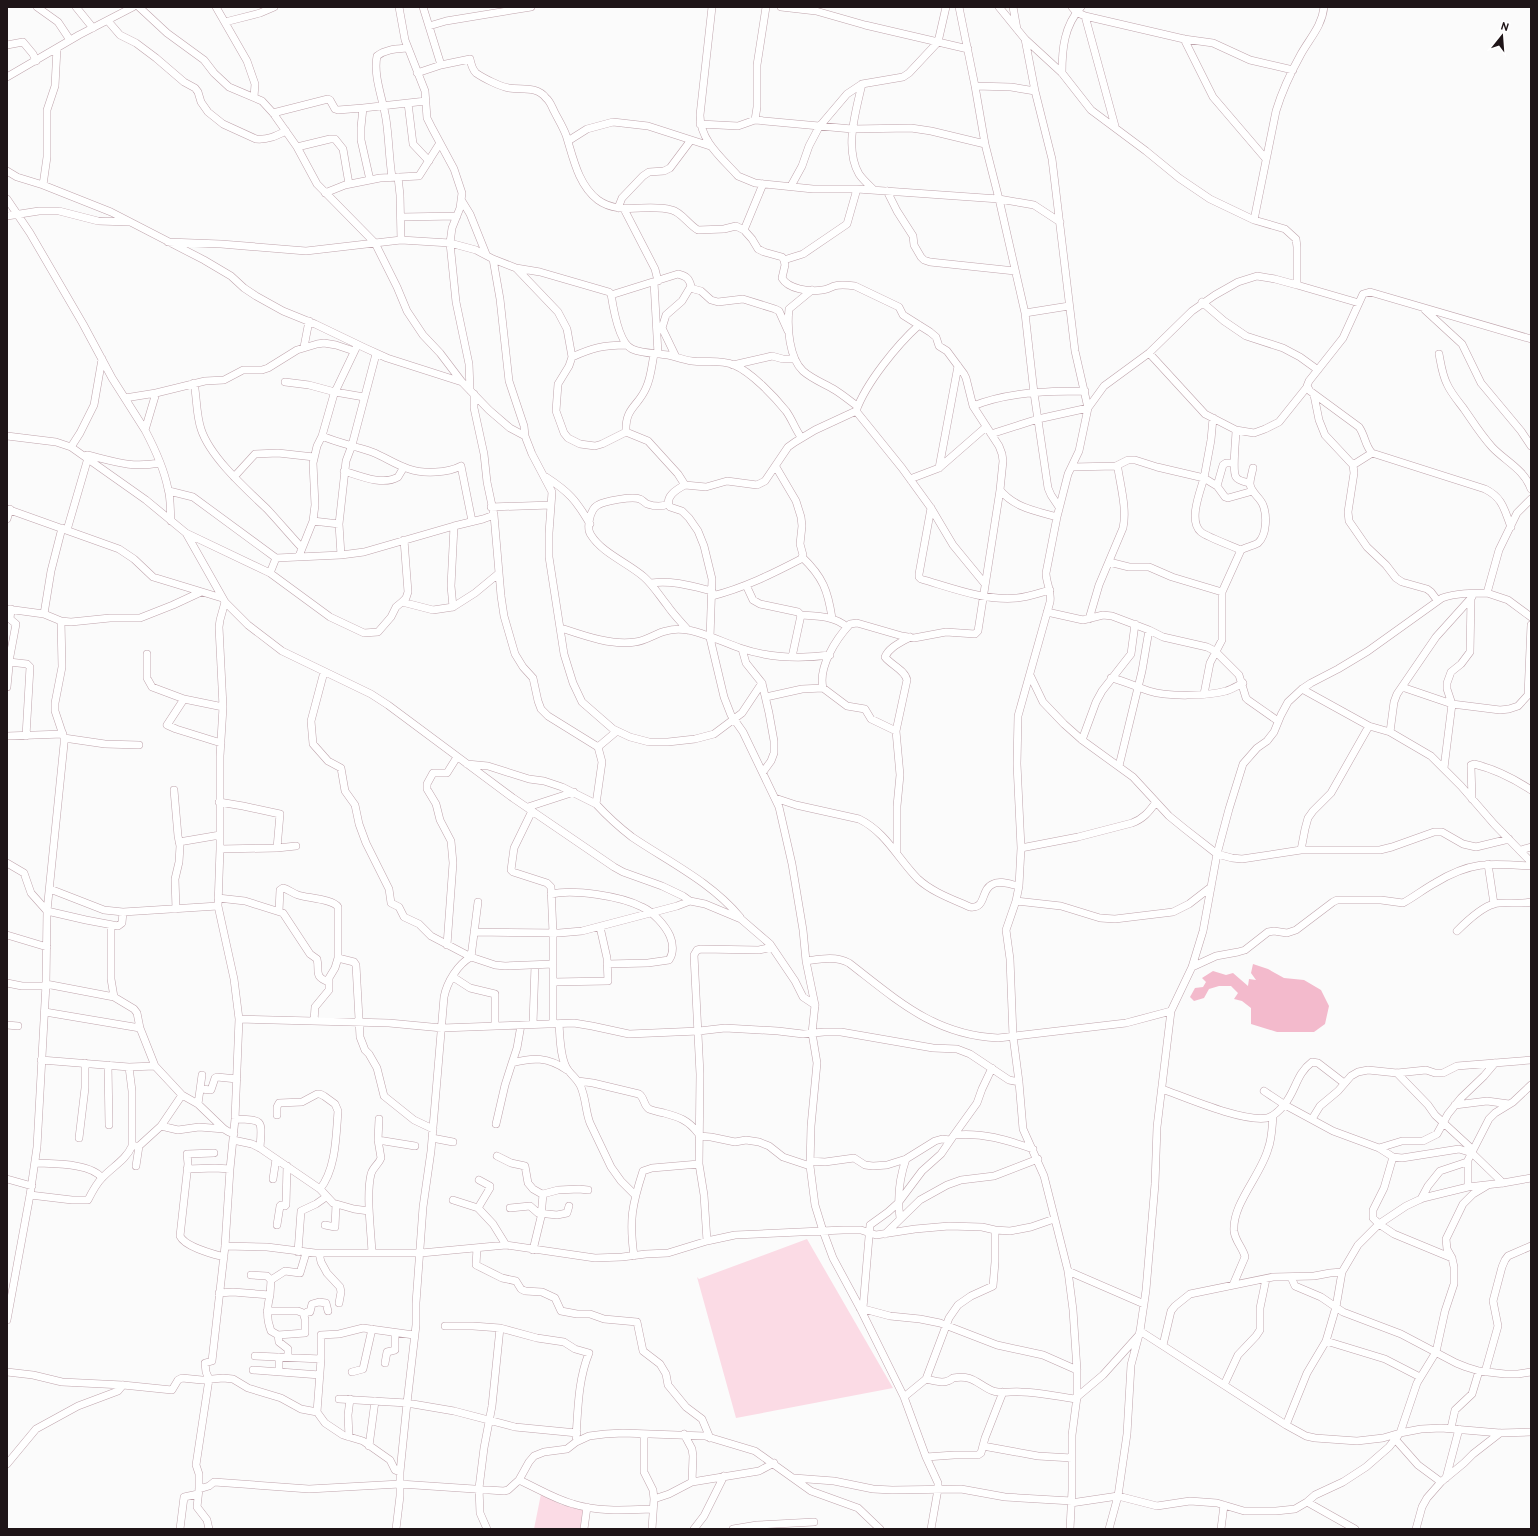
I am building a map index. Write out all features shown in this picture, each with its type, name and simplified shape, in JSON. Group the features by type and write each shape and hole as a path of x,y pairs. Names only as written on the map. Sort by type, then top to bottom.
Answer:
{"street":[{"path":"37,7 58,22 70,40"},
{"path":"76,7 93,28"},
{"path":"7,77 70,40 133,7"},
{"path":"139,7 167,33 204,60 214,73 229,87 254,97 262,102 273,113 297,147 316,184 366,232 375,243 398,287 408,311 423,335 472,392 510,428 525,436"},
{"path":"216,7 246,61 254,84 254,97"},
{"path":"225,22 260,13 274,7"},
{"path":"399,7 408,48 425,92 427,118 454,169 462,193 462,201 452,228 450,243 456,302 469,364 474,408 484,454 491,507 494,515 498,574 504,616 515,654 532,678 541,708 548,716 598,747 602,762 596,804"},
{"path":"423,7 441,65"},
{"path":"429,26 505,9 531,7"},
{"path":"712,7 700,124 710,146 738,176 755,183 829,190 857,189 999,199 1034,205 1060,222"},
{"path":"755,120 757,107 757,65 766,7"},
{"path":"781,7 816,11 865,26 968,49"},
{"path":"791,186 802,166 809,146 819,127 847,94 862,84 903,76 910,73 938,42 946,7"},
{"path":"959,7 985,144 1025,313 1034,393 1048,488 1059,507"},
{"path":"999,7 1025,39 1062,73 1091,110 1115,126 1179,178 1204,195 1254,220 1285,229 1296,239 1297,285"},
{"path":"1013,7 1017,29"},
{"path":"1254,220 1280,96 1306,45 1320,24 1324,7"},
{"path":"1062,73 1062,50 1066,33 1077,9 1085,16 1184,39 1213,43 1250,60 1293,70"},
{"path":"1085,16 1115,126"},
{"path":"108,21 120,35 141,47 184,82 195,88 201,102 208,112 223,124 261,139 269,139 286,131"},
{"path":"1025,39 1035,91 1052,159 1075,351 1088,408 1082,440 1068,474 1059,507 1046,572 1051,598 1019,712 1017,764 1021,848 1019,886 1016,901 1006,926 1010,960 1013,1036 1023,1129 1038,1159 1044,1176 1068,1271 1073,1310 1077,1370 1077,1398 1072,1435 1072,1502 1070,1529"},
{"path":"1184,39 1212,97 1266,159"},
{"path":"7,45 23,42 33,54 36,61"},
{"path":"43,185 47,157 47,110 55,86 57,48"},
{"path":"401,240 395,177 388,152 386,120 376,62 377,56 386,50 408,48"},
{"path":"417,73 441,65 470,59 472,68 476,72 500,84 509,88 526,88 542,94 550,103 564,129 578,174 588,189 598,200 621,209 634,207 673,210 698,230 724,229 736,226 744,230 758,249 782,257 785,265 782,278 785,283 812,290 828,289 840,285 855,286 899,307 904,315 934,334 939,346 947,352 958,366 966,378 972,406 999,446 1003,461 980,628 975,634 946,632 918,638 857,623 850,624 834,644 823,673 822,681 824,688 847,706 865,709 871,718 896,731"},
{"path":"862,84 852,129 854,159 858,172 874,190"},
{"path":"975,86 1011,87 1035,91"},
{"path":"273,113 328,99 338,110 426,101"},
{"path":"408,103 413,144 429,161"},
{"path":"363,108 361,140 370,180"},
{"path":"700,124 738,126 755,120 852,129 911,128 931,131 985,144"},
{"path":"568,141 586,129 612,122 648,126 710,146"},
{"path":"297,147 330,139 335,140 343,149 349,184"},
{"path":"626,432 626,421 629,411 647,387 656,354 656,281 655,269 621,209 622,198 643,176 649,172 664,171 670,168 691,140"},
{"path":"325,193 349,184 370,180 419,176 440,143"},
{"path":"7,171 30,182 43,185 111,212 204,260 231,276 244,288 256,296 283,311 309,321 356,348"},
{"path":"744,230 763,184"},
{"path":"784,260 803,254 847,224 857,189"},
{"path":"887,191 912,236 914,245 924,260 930,262 1015,271"},
{"path":"7,199 83,324 112,378 154,447 169,490 171,521"},
{"path":"462,201 470,214 486,254"},
{"path":"7,216 39,211 59,211 98,221 130,222"},
{"path":"400,217 457,216"},
{"path":"168,242 221,244 306,251 401,240 450,243 476,250 486,254 492,259 516,268 564,278 609,292 619,328 626,345"},
{"path":"492,259 500,299 510,381 524,426 525,436 532,454 552,492 549,557 568,669 582,702 597,716 617,731 630,737 649,742 668,742 695,739 714,734 735,720 748,706 762,683"},
{"path":"516,268 558,312 567,329 572,357 569,366 558,384 556,411 564,433 568,438 580,444 595,446 626,432 648,441 678,474 685,485"},
{"path":"611,295 678,274 685,275 689,279 691,286 682,301 666,316 662,328 676,357"},
{"path":"991,434 1038,419 1088,408 1104,386 1149,353 1202,302 1238,282 1257,276 1275,279 1359,302"},
{"path":"690,288 701,291 710,300 718,302 743,299 775,309 779,311 789,332"},
{"path":"812,290 789,309 789,332 792,353 795,359 803,371 837,392 857,409 931,508 953,545 985,584"},
{"path":"1149,353 1205,414 1236,430 1254,433 1265,430 1279,422 1307,387 1309,381 1343,338 1363,294 1370,292 1531,339"},
{"path":"1202,302 1224,321 1246,336 1283,348 1300,357 1318,370"},
{"path":"1025,313 1069,306"},
{"path":"1424,309 1462,344 1482,383 1521,430 1531,446"},
{"path":"304,347 309,321"},
{"path":"668,504 668,499 672,494 685,485 706,487 727,481 757,485 765,481 788,448 801,437 857,409 864,393 874,377 906,337 919,325"},
{"path":"125,398 156,393 194,383 224,380 243,370 262,370 304,347 324,343 356,348 462,382"},
{"path":"572,357 596,347 626,345 643,352 692,361 715,360 734,365 756,381 786,411 801,437"},
{"path":"299,556 313,521 315,489 313,474 314,457 317,446 322,436 335,392 356,348"},
{"path":"341,555 340,524 344,471 376,354"},
{"path":"1439,354 1442,372 1454,395 1482,436 1522,474 1531,489"},
{"path":"734,365 772,356 784,359 795,359"},
{"path":"71,447 94,405 102,359"},
{"path":"939,468 958,366"},
{"path":"285,382 309,385 335,392 364,397"},
{"path":"194,383 198,419 201,430 207,442 234,477 302,548"},
{"path":"1307,387 1310,392 1359,427 1368,449 1372,453 1478,487 1494,494 1502,504 1511,526"},
{"path":"972,406 995,398 1034,393 1084,391"},
{"path":"145,430 156,393"},
{"path":"1314,395 1319,420 1325,435 1353,465 1354,473 1348,512 1350,521 1367,547 1386,565 1396,578 1402,582 1426,589 1431,592 1437,600"},
{"path":"1213,418 1211,440 1204,478 1195,511 1197,526 1202,532 1241,550"},
{"path":"910,479 939,468 986,427"},
{"path":"1236,430 1234,463 1235,476 1237,479 1250,483"},
{"path":"7,436 56,442 71,447 146,500 186,533 270,573 330,617 364,633 378,632 391,617 396,607 406,598 408,592 404,540"},
{"path":"322,436 378,454 404,467 418,471 448,471 461,466 472,521"},
{"path":"234,477 255,454 278,453 314,457"},
{"path":"1353,465 1372,453"},
{"path":"85,456 133,466 160,463"},
{"path":"44,614 51,571 85,456"},
{"path":"1072,467 1116,466 1128,460 1135,460 1156,467 1204,478 1217,486 1225,497 1228,498 1253,491"},
{"path":"1217,486 1224,465 1226,463 1234,463"},
{"path":"1090,619 1100,585 1125,520 1118,469 1116,466"},
{"path":"344,471 375,479 387,480 398,477 404,467"},
{"path":"776,467 798,506 802,526 800,539 803,555 802,557 812,567 824,585 829,596 832,618"},
{"path":"1204,694 1210,663 1222,640 1222,592 1241,550 1247,546 1255,545 1260,541 1265,533 1266,526 1263,505 1253,491 1250,483 1253,468"},
{"path":"544,476 566,491 574,499 590,524"},
{"path":"169,490 193,497 276,558 341,555 364,552 494,515"},
{"path":"1000,490 1006,498 1020,506 1057,517"},
{"path":"668,504 655,506 646,503 641,499 623,498 597,505 593,510 589,530 591,536 604,549 642,575 651,584 688,630"},
{"path":"1487,593 1496,557 1520,508 1531,499"},
{"path":"668,504 670,507 682,511 698,531 712,578 710,638 724,698 743,732 779,807 792,864 803,930 806,961 815,1005 812,1034 817,1063 811,1126 810,1164 814,1198 823,1231 835,1263 861,1308 904,1396 926,1457 936,1479 938,1489 931,1529"},
{"path":"491,507 551,505"},
{"path":"931,508 919,577 921,579 984,596 1017,598 1035,595 1050,590"},
{"path":"7,519 8,509 64,529 127,553 153,577 224,600"},
{"path":"313,521 340,524"},
{"path":"453,607 451,586 454,526"},
{"path":"186,533 224,600 248,625 282,651 371,694 388,705 457,757 614,867 623,872 662,886 690,901 705,904 741,919"},
{"path":"651,584 660,582 675,582 712,594 746,585 765,577 802,557"},
{"path":"270,573 276,558"},
{"path":"1109,562 1124,566 1149,567 1172,577 1222,592"},
{"path":"402,602 433,610 453,607 475,593 498,574"},
{"path":"746,585 753,600 760,604 798,612 801,615 832,618 841,621 847,627"},
{"path":"7,687 16,624 10,619 9,609 44,614 61,621 76,622 110,618 140,618 201,592"},
{"path":"1108,1529 1118,1496 1127,1434 1131,1365 1144,1304 1155,1192 1157,1127 1171,1010 1192,967 1203,931 1217,854 1243,764 1267,741 1274,732 1288,702 1302,689 1338,670 1368,651 1437,600 1448,595 1473,595 1487,593 1508,600 1531,617"},
{"path":"1390,732 1394,702 1397,694 1436,637 1473,595"},
{"path":"1444,768 1452,704 1447,689 1448,679 1452,672 1461,664 1470,652 1473,595"},
{"path":"208,1529 207,1520 197,1507 199,1474 196,1466 209,1379 206,1372 205,1363 212,1361 224,1257 230,1169 234,1137 239,1018 234,979 218,906 220,849 220,743 223,707 219,627 224,600"},
{"path":"1048,612 1083,620 1106,615 1135,624 1163,637 1207,647 1215,651 1239,675 1243,683 1244,693 1248,700 1278,721"},
{"path":"792,657 801,615"},
{"path":"7,1320 36,1163 46,985 48,911 63,736 55,711 55,703 62,667 61,621"},
{"path":"1082,740 1096,702 1102,691 1131,654 1135,624"},
{"path":"1402,687 1452,704 1500,710 1509,710 1518,706 1528,695 1530,678 1531,625"},
{"path":"561,628 586,636 623,643 647,639 667,630 688,630 742,649 765,655 787,658 811,658 830,655"},
{"path":"1120,766 1139,687 1149,630"},
{"path":"896,852 897,806 900,775 896,731 907,680 903,672 885,657 894,647 910,637"},
{"path":"742,649 746,663 762,683 766,696 774,741 774,753 771,761 763,772"},
{"path":"147,654 147,678 150,685 154,688 184,699 223,707"},
{"path":"10,662 27,664 30,667 26,736"},
{"path":"324,672 311,721 313,744 328,761 341,768 345,791 355,805 359,824 366,843 389,889 391,903 399,907 404,917 419,924 431,936 471,957 496,965 514,966 553,964"},
{"path":"1030,675 1048,709 1082,740 1120,766 1184,829 1217,854 1242,859 1301,850 1380,850 1434,832 1442,832 1463,844 1476,847 1509,839"},
{"path":"1111,678 1123,680 1149,691 1169,694 1204,694 1225,691 1243,683"},
{"path":"766,696 802,689 824,688"},
{"path":"1302,689 1369,726 1390,732 1431,756 1444,768 1531,862"},
{"path":"184,699 167,725 220,743"},
{"path":"1301,850 1308,818 1312,811 1331,793 1369,726"},
{"path":"598,747 617,731"},
{"path":"7,736 63,736 105,744 139,746"},
{"path":"447,945 452,877 451,841 440,820 436,804 427,788 427,784 433,773 447,774 457,757"},
{"path":"467,764 488,766 529,779 544,781 574,792 596,804 608,818 632,836 700,880 723,899 741,919 772,948 795,981 803,997 815,1005"},
{"path":"1472,799 1471,764 1494,769 1520,782 1531,790"},
{"path":"174,790 180,858 175,879 176,909"},
{"path":"568,1070 564,1060 556,1024 550,884 513,872 511,870 514,848 530,809 574,792"},
{"path":"775,798 796,805 864,821 875,828 925,885 970,907 976,908 979,906 988,888 993,883 1019,886"},
{"path":"219,802 280,814 277,848"},
{"path":"1021,848 1078,838 1132,823 1147,814 1156,802"},
{"path":"179,842 220,835"},
{"path":"220,849 277,848 296,846"},
{"path":"1520,850 1531,847"},
{"path":"7,863 24,873 32,893 48,911 121,925 122,912"},
{"path":"1192,967 1216,956 1244,950 1268,932 1274,931 1286,933 1296,930 1333,902 1338,900 1381,900 1403,903 1442,879 1467,868 1488,864 1531,866"},
{"path":"1488,864 1494,904"},
{"path":"279,912 280,890 283,888 295,894 328,901 337,905 338,958 328,982 330,990 316,1007 314,1021"},
{"path":"1016,901 1061,906 1100,918 1115,919 1173,912 1182,909 1210,888"},
{"path":"50,889 104,910 122,912 218,906"},
{"path":"551,894 573,892 602,895 632,902 651,912 667,930 671,938 672,952 670,960 648,963 607,964"},
{"path":"218,898 245,901 285,914 310,954 317,959 318,976 320,979 328,982"},
{"path":"474,932 553,933 582,931 677,906 690,901"},
{"path":"396,1529 410,1372 413,1359 423,1207 433,1129 445,990 461,965 471,957 478,902"},
{"path":"1457,931 1471,918 1494,904 1519,904 1531,902"},
{"path":"111,924 111,979 114,997"},
{"path":"553,982 608,981 607,964 600,927"},
{"path":"7,935 47,947"},
{"path":"707,1241 704,1195 699,1164 698,1135 700,1074 699,1031 695,987 695,952 701,949 752,950 772,948"},
{"path":"338,958 354,962 356,964 362,1044 377,1068 384,1096 414,1120 433,1129"},
{"path":"806,961 836,958 842,959 907,1007 944,1027 982,1037 998,1038 1126,1023 1171,1010"},
{"path":"533,1024 535,965"},
{"path":"452,977 470,988 495,994 495,1026"},
{"path":"7,983 22,986 46,985 114,997 134,1009 137,1013 140,1028 155,1066 182,1095 198,1104 234,1137 252,1144 276,1158 320,1189 326,1197 336,1204 369,1211"},
{"path":"44,1012 140,1028"},
{"path":"239,1018 360,1022 442,1028 574,1023 629,1034 699,1031 725,1028 812,1034 833,1031 933,1048 957,1049 970,1054 1009,1080 1019,1082"},
{"path":"7,1025 18,1026"},
{"path":"496,1124 505,1085 517,1048 521,1025"},
{"path":"512,1063 539,1059 556,1063 568,1070 578,1081 582,1089 588,1117 611,1167 621,1181 635,1195"},
{"path":"41,1060 129,1067 155,1066"},
{"path":"1312,1119 1320,1106 1338,1091 1351,1076 1358,1072 1368,1070 1397,1073 1426,1070 1443,1073 1457,1066 1531,1060"},
{"path":"1162,1090 1234,1114 1266,1118 1273,1116 1284,1105 1302,1071 1312,1062 1318,1063 1344,1083"},
{"path":"1379,1148 1402,1141 1423,1141 1437,1134 1448,1114 1455,1105 1495,1063"},
{"path":"79,1138 85,1088 85,1064"},
{"path":"108,1065 109,1125"},
{"path":"129,1067 136,1146 136,1166"},
{"path":"861,1308 869,1233 872,1223 888,1212 898,1202 922,1171 941,1154 977,1103 992,1068"},
{"path":"1397,1073 1503,1183"},
{"path":"198,1104 202,1075"},
{"path":"201,1089 211,1090 215,1078 217,1077 237,1079"},
{"path":"578,1081 593,1082 639,1094 644,1099 645,1105 648,1108 653,1111 680,1118 691,1124 698,1135 735,1142 746,1140 766,1144 782,1157 810,1164 854,1158 865,1165 879,1166 906,1159 935,1141 973,1134 989,1136 1033,1149"},
{"path":"1468,1187 1467,1162 1491,1116 1510,1104 1531,1085"},
{"path":"1264,1091 1284,1105 1339,1133 1379,1148 1393,1157 1402,1158 1459,1149 1472,1152"},
{"path":"277,1115 277,1107 279,1103 302,1102 317,1094 324,1096 337,1106 338,1111 331,1169 326,1181 320,1189"},
{"path":"30,1195 88,1200 102,1178 136,1146 161,1126 182,1095"},
{"path":"1455,1105 1487,1101 1510,1104"},
{"path":"1233,1285 1245,1257 1236,1238 1234,1223 1247,1191 1268,1149 1273,1116"},
{"path":"235,1119 254,1120 259,1122 261,1129 260,1148"},
{"path":"372,1253 369,1211 371,1173 381,1158 378,1140 379,1119"},
{"path":"161,1126 178,1130 198,1127 224,1128"},
{"path":"432,1138 453,1142"},
{"path":"378,1140 415,1146"},
{"path":"214,1153 187,1154 188,1164 180,1236 185,1242 212,1254 224,1257"},
{"path":"497,1156 510,1163 525,1166 528,1183 534,1190 543,1194 558,1190 588,1190"},
{"path":"1393,1157 1384,1188 1372,1214 1374,1221 1394,1234 1452,1258"},
{"path":"273,1179 276,1158"},
{"path":"900,1218 898,1202 900,1175 906,1159"},
{"path":"885,1234 920,1200 947,1185 961,1180 994,1176 1038,1159"},
{"path":"1421,1199 1428,1186 1440,1171 1467,1162"},
{"path":"36,1163 84,1167 99,1174 102,1178"},
{"path":"634,1256 631,1226 635,1195 643,1171 647,1169 699,1164"},
{"path":"277,1226 280,1206 286,1205 287,1166"},
{"path":"187,1169 230,1169"},
{"path":"1286,1425 1307,1373 1326,1341 1336,1307 1342,1272 1358,1245 1379,1224 1406,1206 1421,1199 1468,1187 1531,1178"},
{"path":"7,1179 32,1186"},
{"path":"478,1208 490,1188 490,1186 479,1180"},
{"path":"794,1478 834,1481 873,1489 961,1489 1005,1497 1072,1502 1118,1496 1157,1506 1190,1501 1209,1502 1244,1511 1276,1511 1295,1509 1315,1495 1344,1482 1366,1467 1398,1436 1420,1377 1436,1352 1445,1311 1454,1284 1454,1267 1446,1245 1449,1232 1463,1204 1473,1194 1488,1185"},
{"path":"533,1250 541,1214 543,1194"},
{"path":"298,1252 301,1211 316,1204 326,1197"},
{"path":"453,1200 478,1208 493,1224 506,1245"},
{"path":"325,1225 335,1227 336,1204"},
{"path":"510,1208 530,1206 541,1214 564,1214 567,1213 569,1206"},
{"path":"225,1246 267,1248 306,1253 421,1253 506,1245 595,1258 668,1253 722,1237 751,1234 861,1230 876,1235 949,1226 982,1227 1010,1231 1019,1230 1054,1219"},
{"path":"904,1396 926,1379 949,1318 958,1305 971,1296 993,1286 996,1262 995,1230"},
{"path":"1444,1480 1455,1428 1455,1410 1472,1394 1498,1326 1493,1300 1502,1267 1508,1256 1531,1246"},
{"path":"477,1248 476,1265 502,1278 516,1281 523,1290 542,1292 554,1297 561,1311 577,1314 590,1314 604,1319 637,1322 642,1351 660,1364 666,1374 668,1385 686,1407 702,1419 710,1438"},
{"path":"271,1280 285,1271 300,1273 306,1253"},
{"path":"319,1253 321,1262 327,1273 340,1287 341,1292 339,1303"},
{"path":"1068,1271 1144,1304"},
{"path":"1163,1345 1171,1311 1190,1294 1266,1279 1314,1276 1342,1272"},
{"path":"251,1274 267,1276 271,1280"},
{"path":"1292,1277 1295,1286 1321,1297 1352,1316 1401,1334 1456,1363 1482,1371 1518,1374 1530,1373"},
{"path":"1224,1385 1238,1355 1260,1330 1260,1308 1266,1279"},
{"path":"271,1280 267,1311 268,1323 271,1331 278,1335 305,1333 305,1314"},
{"path":"219,1293 233,1292 270,1295"},
{"path":"267,1311 298,1311 305,1314 310,1312 312,1304 315,1303 326,1303 328,1311"},
{"path":"861,1308 890,1316 920,1319 946,1326 996,1345 1043,1355 1077,1370"},
{"path":"445,1326 500,1328 537,1338 564,1342 574,1348 589,1353 585,1362 579,1394 576,1442"},
{"path":"400,1472 395,1470 390,1460 360,1440 349,1437 325,1423 317,1412 316,1402 320,1375 321,1335 339,1334 362,1328 372,1328 414,1335"},
{"path":"352,1372 362,1369 372,1328"},
{"path":"487,1529 480,1512 479,1488 484,1448 490,1420 500,1328"},
{"path":"385,1363 387,1352 395,1350 395,1333"},
{"path":"1139,1333 1163,1345 1286,1425 1306,1436 1357,1441 1398,1436 1421,1429 1455,1428 1500,1433 1531,1432"},
{"path":"926,1379 944,1383 957,1377 968,1378 981,1383 993,1391 1029,1392 1077,1398 1103,1375 1139,1333"},
{"path":"278,1335 279,1342 288,1349 288,1357"},
{"path":"1326,1341 1385,1359 1420,1377"},
{"path":"255,1356 321,1359"},
{"path":"279,1357 279,1372"},
{"path":"252,1370 320,1375"},
{"path":"7,1372 32,1375 62,1382 123,1385 172,1390 178,1380 182,1378 202,1380 233,1379 248,1388 281,1398 301,1408 317,1412"},
{"path":"7,1464 36,1429 78,1406 118,1391 123,1385"},
{"path":"926,1457 978,1455 984,1446 985,1438 1003,1392"},
{"path":"339,1399 407,1403 454,1411 515,1427 576,1432"},
{"path":"349,1437 348,1415 350,1399"},
{"path":"369,1446 375,1401"},
{"path":"1416,1529 1424,1501 1444,1480 1476,1451 1500,1433"},
{"path":"180,1529 184,1496 209,1486 214,1482 309,1489 400,1484 479,1488 504,1491 508,1490 519,1480 534,1456 544,1452 567,1449 576,1442 589,1436 605,1434 684,1434 705,1436 755,1451 811,1490 858,1508 880,1529"},
{"path":"684,1434 692,1449 692,1482"},
{"path":"644,1435 644,1472 653,1490 654,1499 652,1529"},
{"path":"1398,1436 1418,1465 1444,1480"},
{"path":"984,1446 1038,1456 1072,1458"},
{"path":"654,1499 669,1494 692,1482 759,1471 774,1463"},
{"path":"694,1529 704,1516 724,1476"},
{"path":"519,1480 564,1501 586,1507 604,1510 653,1509"},
{"path":"1307,1502 1355,1529"},
{"path":"1220,1528 1224,1505"},
{"path":"584,1529 586,1507"},
{"path":"733,1529 814,1522"}],"shaded area":[{"path":"1253,964 1268,969 1284,978 1304,980 1321,990 1329,1006 1325,1024 1314,1032 1277,1032 1251,1024 1251,1008 1242,1001 1234,999 1238,993 1231,986 1219,986 1209,989 1204,998 1194,1001 1190,997 1195,988 1203,987 1206,982 1202,978 1213,971 1226,975 1233,973 1248,986 1249,979 1256,980 1251,973"},
{"path":"807,1239 893,1388 736,1418 697,1277 699,1279"},
{"path":"541,1494 562,1505 583,1508 585,1513 581,1529 534,1529"}]}
